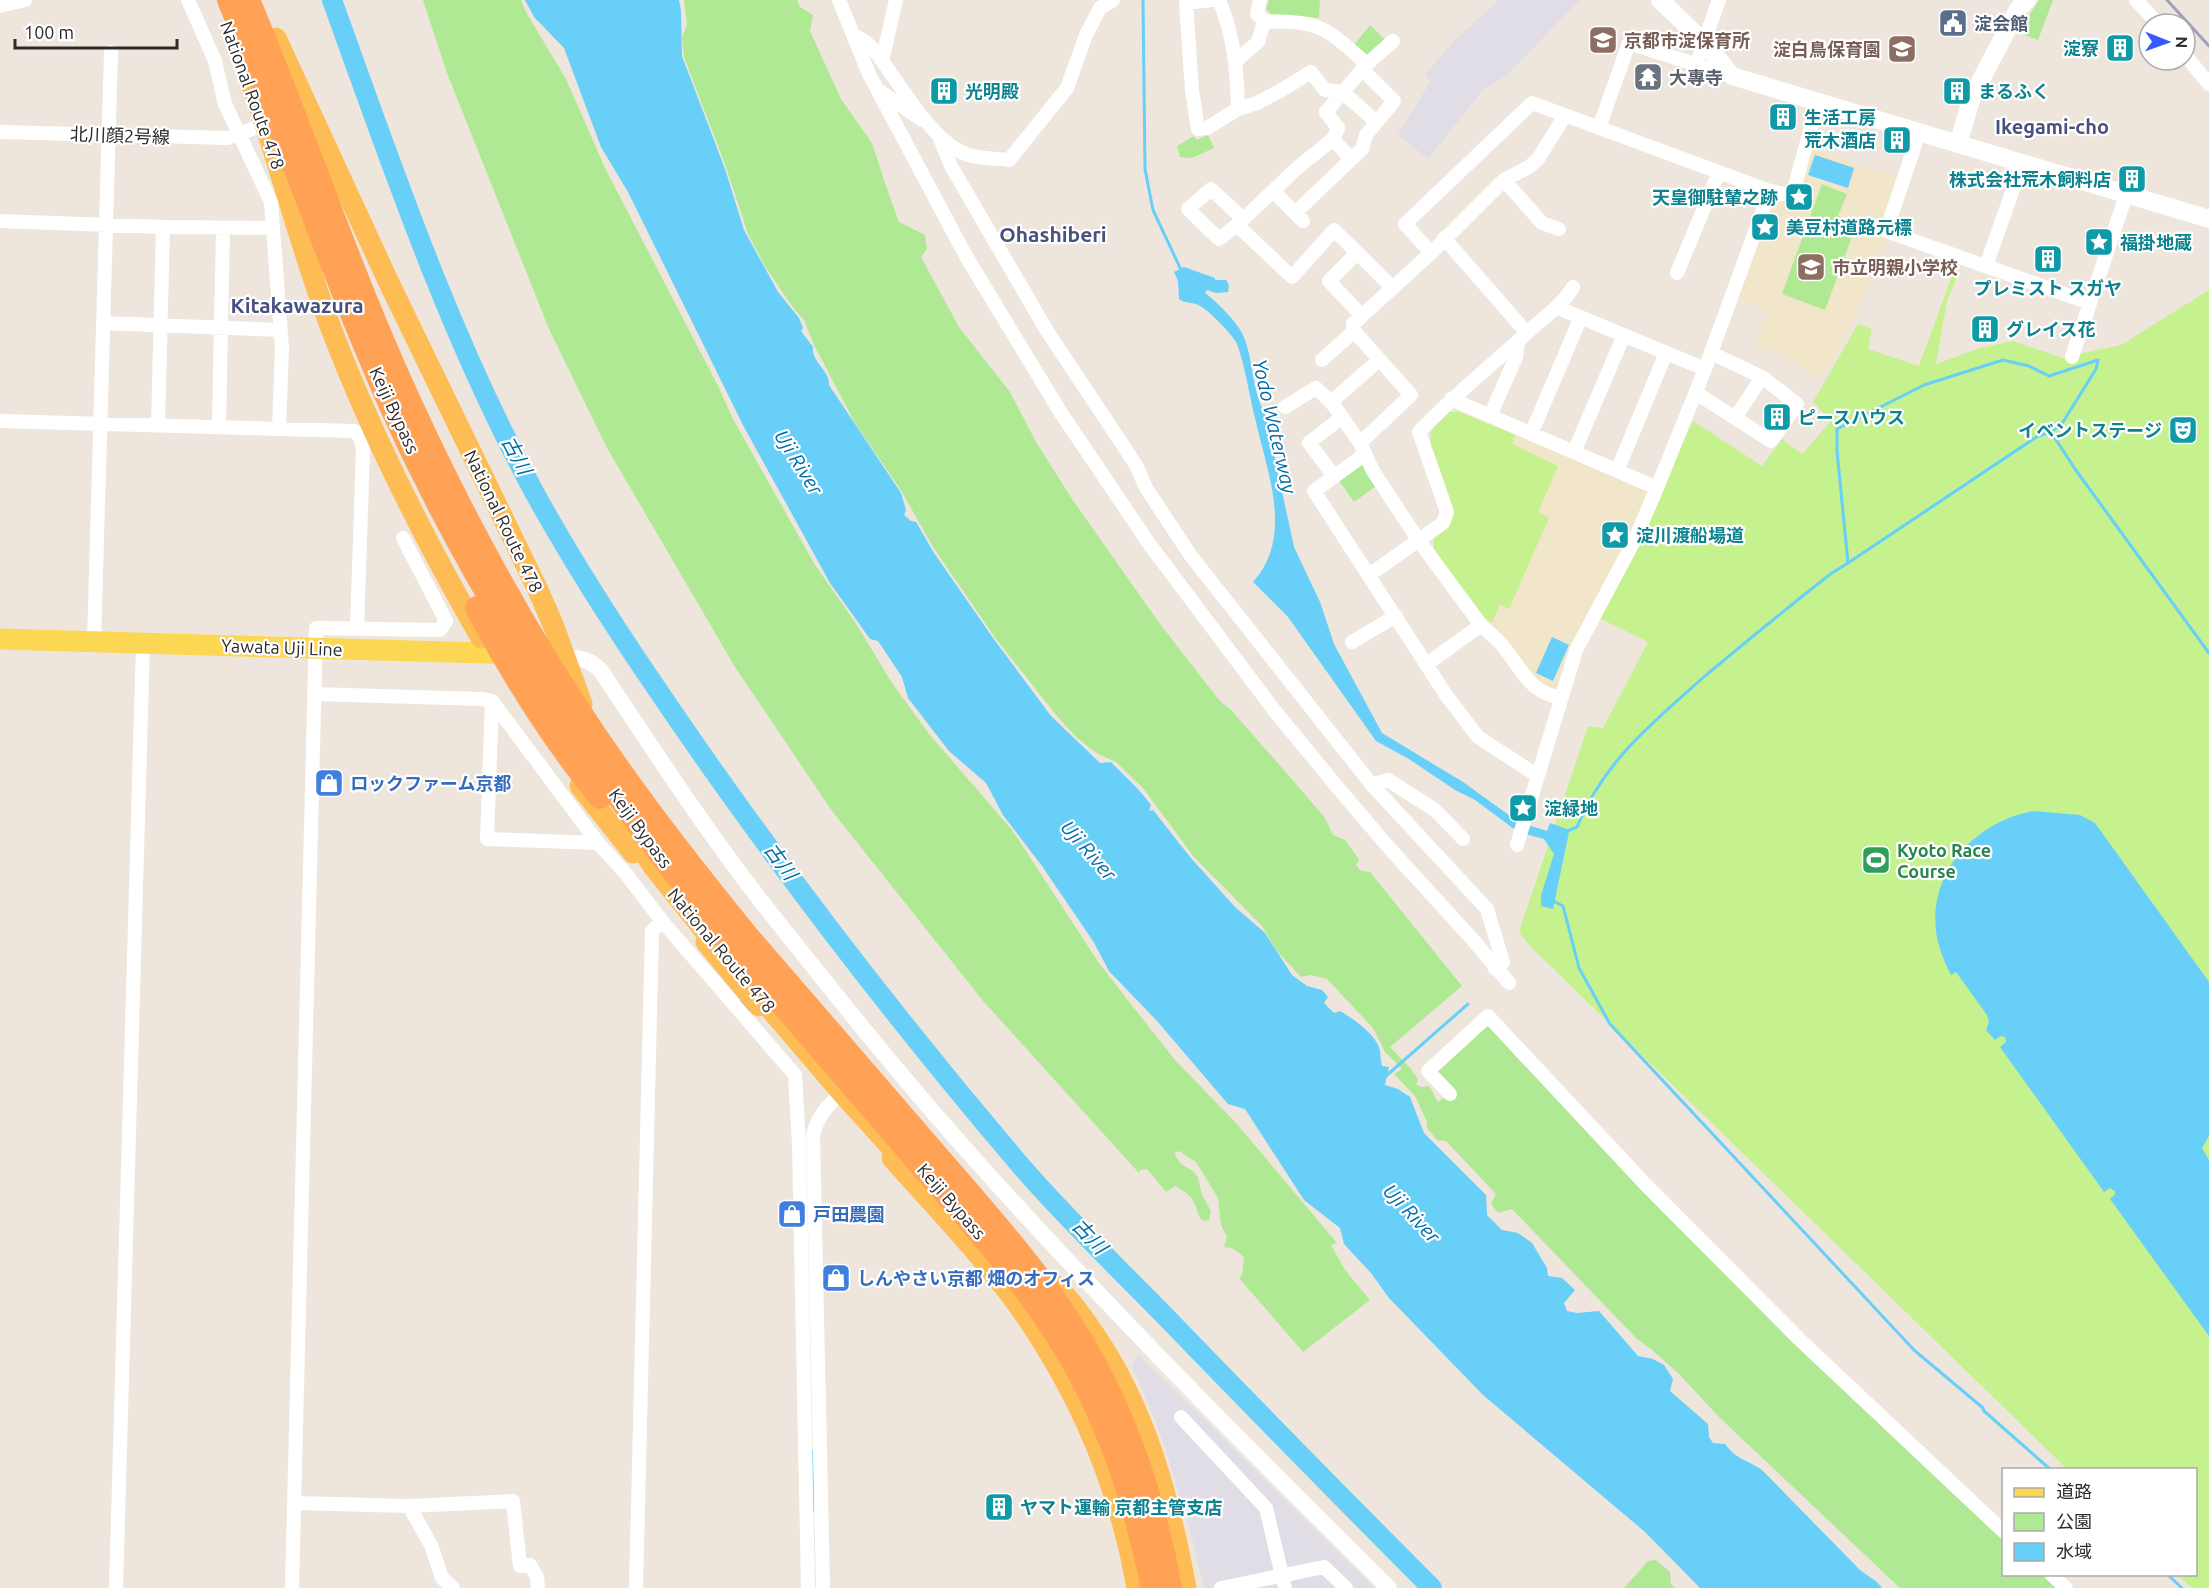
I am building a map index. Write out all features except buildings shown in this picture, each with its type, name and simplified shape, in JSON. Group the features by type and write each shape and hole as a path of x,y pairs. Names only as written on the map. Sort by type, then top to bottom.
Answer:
{"highway":[{"name":"National Route 478","path":"218,0 244,63 265,124 329,323 368,420 428,541 489,653 633,868 839,1095 973,1249 1035,1329 1076,1399 1106,1471 1127,1541 1137,1588"},
{"name":"Keiji Bypass","path":"229,0 393,410 468,559 543,686 601,774 664,860 733,947 987,1241 1024,1287 1050,1325 1081,1376 1120,1463 1135,1508 1153,1588"},
{"name":"Keiji Bypass","path":"248,0 344,247 409,401 484,551 561,666 632,787 707,887 1003,1232 1058,1305 1096,1366 1119,1412 1137,1456 1151,1502 1170,1588"},
{"name":"National Route 478","path":"260,0 289,68 405,315 538,590 561,666 632,833 672,891 839,1095 910,1168 1058,1288 1088,1324 1117,1369 1143,1424 1172,1520 1186,1588"},
{"path":"289,68 318,151 399,346 543,636 561,666"},
{"path":"287,192 338,318 422,502 482,616 532,702 580,772 639,845 733,947"}],"main road":[{"path":"1660,0 1704,42 1732,76 2209,219"},
{"path":"1958,144 1972,97 2018,9 2027,0"},
{"name":"Yawata Uji Line","path":"0,639 489,653 561,666"}],"street":[{"path":"0,6 25,0"},
{"path":"189,0 215,61 225,104 271,202 282,348 279,428"},
{"path":"839,0 869,74 937,204 1021,349 1150,545 1324,771 1509,983"},
{"path":"882,61 896,0"},
{"path":"879,91 959,151 973,156 1009,160 1067,88 1086,35 1100,8 1113,0"},
{"path":"1211,0 1186,1 1192,90 1198,129 1207,128 1311,72 1325,90 1342,93 1376,122"},
{"path":"1219,0 1227,19 1236,61 1239,109"},
{"path":"1260,0 1257,14 1264,21 1307,24 1334,36 1394,101 1366,135 1362,149 1299,217 1274,192"},
{"path":"1696,65 1719,0"},
{"path":"2136,0 2147,12"},
{"path":"1236,61 1246,55 1258,42 1264,21"},
{"path":"854,36 862,38 882,61 935,132 951,166 1047,331 1136,465 1146,488 1185,546 1372,785 1487,909 1503,962 1495,969"},
{"path":"1392,287 1334,230 1292,277 1240,222 1296,169 1333,139 1338,128 1326,112 1364,67 1393,41"},
{"path":"1599,128 1629,43 1732,76"},
{"path":"94,642 111,52"},
{"path":"2197,70 2209,84"},
{"path":"1431,253 1405,224 1532,104 1770,191 1792,196 1818,102"},
{"path":"1538,776 1478,737 1446,695 1314,492 1362,449 1411,395 1354,332 1353,324 1431,253 1504,180 1529,167 1538,159 1564,117"},
{"name":"北川顔2号線","path":"0,132 228,138 265,124"},
{"path":"1920,133 1886,231 2090,303"},
{"path":"1333,139 1351,159"},
{"path":"1986,266 2022,164"},
{"path":"1677,273 1719,172"},
{"path":"1504,180 1542,223 1559,230"},
{"path":"1520,833 1576,650 1634,541 1657,488 1696,393 1770,191"},
{"path":"2072,357 2126,195"},
{"path":"0,221 163,227 272,228"},
{"path":"158,425 163,227"},
{"path":"219,426 223,228"},
{"path":"1444,238 1522,337"},
{"path":"1357,253 1329,281 1362,316"},
{"path":"1369,575 1443,523 1447,512 1419,432 1451,399 1556,307 1574,286"},
{"path":"1556,307 1705,369"},
{"path":"1531,434 1581,317"},
{"path":"103,323 280,330"},
{"path":"1322,360 1354,332"},
{"path":"1574,452 1624,335"},
{"path":"1490,416 1516,357 1522,337"},
{"path":"1617,471 1666,353"},
{"path":"1696,393 1771,441 1797,404 1762,377 1711,353"},
{"path":"1331,402 1379,360"},
{"path":"1735,418 1762,377"},
{"path":"1285,407 1316,388 1331,402 1419,541 1481,625 1504,648 1531,686 1546,695 1561,698"},
{"path":"1451,399 1657,488"},
{"path":"1334,476 1309,443 1342,417"},
{"path":"296,429 316,422 356,424 368,420"},
{"path":"0,421 354,431 360,437 363,450 357,628"},
{"path":"292,1588 316,628 440,630 446,621 403,538"},
{"path":"1352,642 1396,616"},
{"path":"1427,664 1481,625"},
{"path":"116,1588 143,644"},
{"path":"561,666 584,658 593,662 686,797 767,908 969,1153 1121,1317 1389,1588"},
{"path":"314,694 492,701 598,843 633,868 662,921 795,1076 806,1144 824,1588"},
{"path":"492,701 487,839 598,843"},
{"path":"1372,785 1388,780 1435,810 1463,839"},
{"path":"636,1588 652,931 662,921"},
{"path":"1450,1094 1428,1071 1488,1016 1645,1185 1799,1339 2002,1530"},
{"path":"808,1588 806,1144 820,1114 839,1095 888,1056"},
{"path":"1181,1417 1266,1508 1283,1581"},
{"path":"295,1503 409,1506 513,1501 520,1566 530,1565 537,1577 538,1588"},
{"path":"409,1506 431,1545 442,1578 453,1588"},
{"path":"1221,1588 1283,1581 1324,1567 1346,1588"},
{"path":"2052,1576 2066,1588"}],"shaded area":[{"path":"1499,0 1580,0 1506,76 1483,90 1428,159 1398,135 1430,82 1425,74 1457,38"},
{"name":"市立明親小学校","path":"1812,149 1901,179 1889,236 1841,348 1818,381 1787,357 1754,344 1769,311 1734,297 1776,194 1797,200"},
{"path":"1459,410 1647,489 1651,496 1557,686 1548,689 1538,685 1480,616 1433,550 1433,536 1447,527 1429,443 1429,431 1448,411"},
{"path":"1138,1354 1374,1588 1204,1588 1190,1530 1166,1451 1132,1366"}],"green space":[{"path":"423,0 521,0 566,79 605,168 733,419 815,565 855,622 892,683 929,734 1012,830 1099,963 1175,1060 1236,1123 1337,1243 1331,1245 1345,1270 1370,1300 1303,1352 1239,1278 1242,1275 1244,1257 1234,1249 1224,1247 1227,1237 1221,1225 1218,1198 1196,1162 1179,1151 1174,1153 1181,1164 1198,1177 1202,1195 1211,1211 1209,1220 1203,1221 1189,1195 1175,1186 1166,1192 1147,1169 1140,1170 1139,1173 984,1002 832,811 735,667 607,448 549,329 447,73"},
{"path":"684,0 797,0 800,7 813,15 810,31 841,99 872,143 899,222 925,235 927,249 921,257 959,327 1010,392 1036,442 1072,499 1160,624 1219,700 1231,710 1325,818 1333,835 1345,840 1359,859 1356,865 1361,871 1370,872 1462,986 1390,1047 1418,1079 1416,1085 1429,1086 1438,1102 1449,1094 1428,1071 1488,1016 1645,1184 2002,1531 2002,1576 2052,1576 2066,1588 1900,1588 1719,1417 1679,1374 1637,1339 1512,1209 1498,1213 1491,1204 1496,1194 1446,1141 1437,1140 1427,1128 1427,1122 1415,1096 1394,1074 1402,1069 1385,1052 1373,1028 1327,979 1311,975 1301,977 1277,951 1262,926 1194,857 1143,788 1116,762 1096,753 1075,736 1057,716 996,639 933,547 902,492 855,423 814,345 804,320 766,268 748,234 726,167 684,57 682,37 687,25"},
{"path":"1269,0 1320,0 1319,18 1272,15 1266,9"},
{"path":"2039,0 2053,0 2038,40 2024,35 2026,20"},
{"path":"1370,25 1386,41 1368,59 1354,45"},
{"path":"1208,135 1214,148 1192,158 1180,157 1177,146 1194,136 1196,140"},
{"path":"1822,184 1847,194 1838,216 1857,223 1825,310 1782,294"},
{"name":"Kyoto Race Course","path":"1953,273 1958,275 1947,301 1936,364 1980,348 2013,341 2075,362 2078,354 2121,345 2209,290 2209,1588 2192,1588 2178,1576 2197,1576 2197,1468 2066,1468 1531,947 1519,932 1588,726 1603,728 1648,642 1599,618 1693,421 1762,466 1782,439 1802,454 1831,421 1813,402 1858,324 1872,329 1868,349 1919,366"},
{"path":"1449,412 1459,412 1515,435 1512,444 1558,466 1538,512 1549,518 1509,609 1500,604 1492,623 1480,615 1434,549 1434,536 1448,527 1454,511 1431,443 1431,431"},
{"path":"1356,465 1363,465 1376,486 1354,502 1338,479"},
{"path":"1656,1560 1670,1572 1671,1584 1675,1588 1624,1588 1648,1561"}],"water":[{"name":"Uji River","path":"525,0 679,0 682,56 725,169 744,230 778,292 799,318 803,328 801,331 813,347 815,357 827,375 829,385 901,493 906,510 904,515 916,522 934,553 993,638 1051,716 1100,763 1111,762 1137,788 1151,805 1149,811 1153,810 1190,857 1235,907 1265,933 1292,975 1307,986 1322,990 1328,997 1324,1003 1334,1013 1340,1011 1372,1036 1379,1047 1382,1066 1389,1067 1385,1085 1398,1089 1410,1097 1424,1133 1486,1195 1487,1215 1502,1230 1518,1233 1532,1243 1547,1268 1548,1276 1562,1278 1575,1290 1564,1303 1567,1311 1577,1313 1599,1311 1638,1356 1653,1359 1664,1365 1673,1379 1670,1391 1708,1424 1709,1437 1713,1443 1725,1444 1738,1456 1762,1470 1860,1570 1882,1588 1700,1588 1645,1532 1483,1395 1389,1298 1371,1273 1344,1244 1340,1228 1304,1200 1245,1109 1228,1104 1157,1021 1109,971 1093,941 1042,866 1003,815 986,783 949,751 908,698 902,677 878,641 870,639 830,583 744,427 628,192 601,147 564,48 534,17"},
{"path":"1815,155 1854,168 1848,188 1808,175"},
{"path":"1184,267 1215,278 1215,280 1226,280 1229,285 1228,292 1216,293 1207,290 1205,293 1226,312 1243,335 1257,394 1265,413 1294,547 1320,602 1334,644 1382,733 1463,782 1517,821 1514,829 1475,800 1376,741 1288,617 1253,582 1266,564 1273,544 1275,523 1270,480 1236,342 1206,310 1179,299 1178,281 1174,272"},
{"path":"1552,637 1569,645 1553,681 1536,673"},
{"path":"2034,811 2080,815 2095,823 2209,982 2209,1136 2202,1148 2209,1160 2209,1336 2110,1199 2115,1191 2110,1188 2104,1192 2000,1047 2006,1042 2005,1037 2001,1036 1995,1040 1986,1030 1989,1022 1987,1015 1956,972 1951,975 1940,948 1936,931 1936,909 1940,888 1949,869 1976,837 1994,825"},
{"path":"1550,823 1567,829 1569,832 1553,909 1541,906 1541,895 1554,854 1544,839 1525,834 1528,825 1547,831"}],"waterway":[{"name":"古川","path":"332,0 448,311 503,431 533,490 574,560 685,730 745,815 860,968 1021,1166 1091,1242 1432,1588"},
{"name":"Yodo Waterway","path":"1143,0 1145,169 1153,210 1182,272"},
{"path":"1565,832 1577,827 1601,782 1632,744 1705,676 1832,573 1848,563 2038,436 2051,432 2063,422 2096,369 2098,360 2049,376 2029,366 2003,360 1924,385 1837,429 1848,563"},
{"path":"2051,432 2075,469 2209,653"},
{"path":"1551,900 1563,906 1579,968 1610,1024 1914,1350 1983,1408 2049,1468"},
{"path":"741,1002 748,1010"},
{"path":"1386,1076 1468,1004"},
{"path":"812,1452 813,1511"},
{"path":"2169,1576 2182,1588"}],"railway":[{"path":"2167,0 2209,46"}],"place":[{"name":"淀会館","path":"1953,23"},
{"name":"京都市淀保育所","path":"1603,40"},
{"name":"淀寮","path":"2120,48"},
{"name":"淀白鳥保育園","path":"1902,49"},
{"name":"大專寺","path":"1648,77"},
{"name":"光明殿","path":"944,91"},
{"name":"まるふく","path":"1957,91"},
{"name":"生活工房","path":"1783,117"},
{"name":"荒木酒店","path":"1897,140"},
{"name":"株式会社荒木飼料店","path":"2132,179"},
{"name":"天皇御駐輦之跡","path":"1799,197"},
{"name":"美豆村道路元標","path":"1765,227"},
{"name":"福掛地蔵","path":"2099,242"},
{"name":"プレミスト スガヤ","path":"2048,259"},
{"name":"市立明親小学校","path":"1811,267"},
{"name":"グレイス花","path":"1985,329"},
{"name":"ピースハウス","path":"1777,417"},
{"name":"イベントステージ","path":"2183,430"},
{"name":"淀川渡船場道","path":"1615,535"},
{"name":"ロックファーム京都","path":"329,783"},
{"name":"淀緑地","path":"1523,808"},
{"name":"Kyoto Race Course","path":"1876,860"},
{"name":"戸田農園","path":"792,1214"},
{"name":"しんやさい京都 畑のオフィス","path":"836,1278"},
{"name":"ヤマト運輸 京都主管支店","path":"999,1507"}],"district":[{"name":"Ikegami-cho","path":"2052,126"},
{"name":"Ohashiberi","path":"1053,234"},
{"name":"Kitakawazura","path":"297,305"}]}
